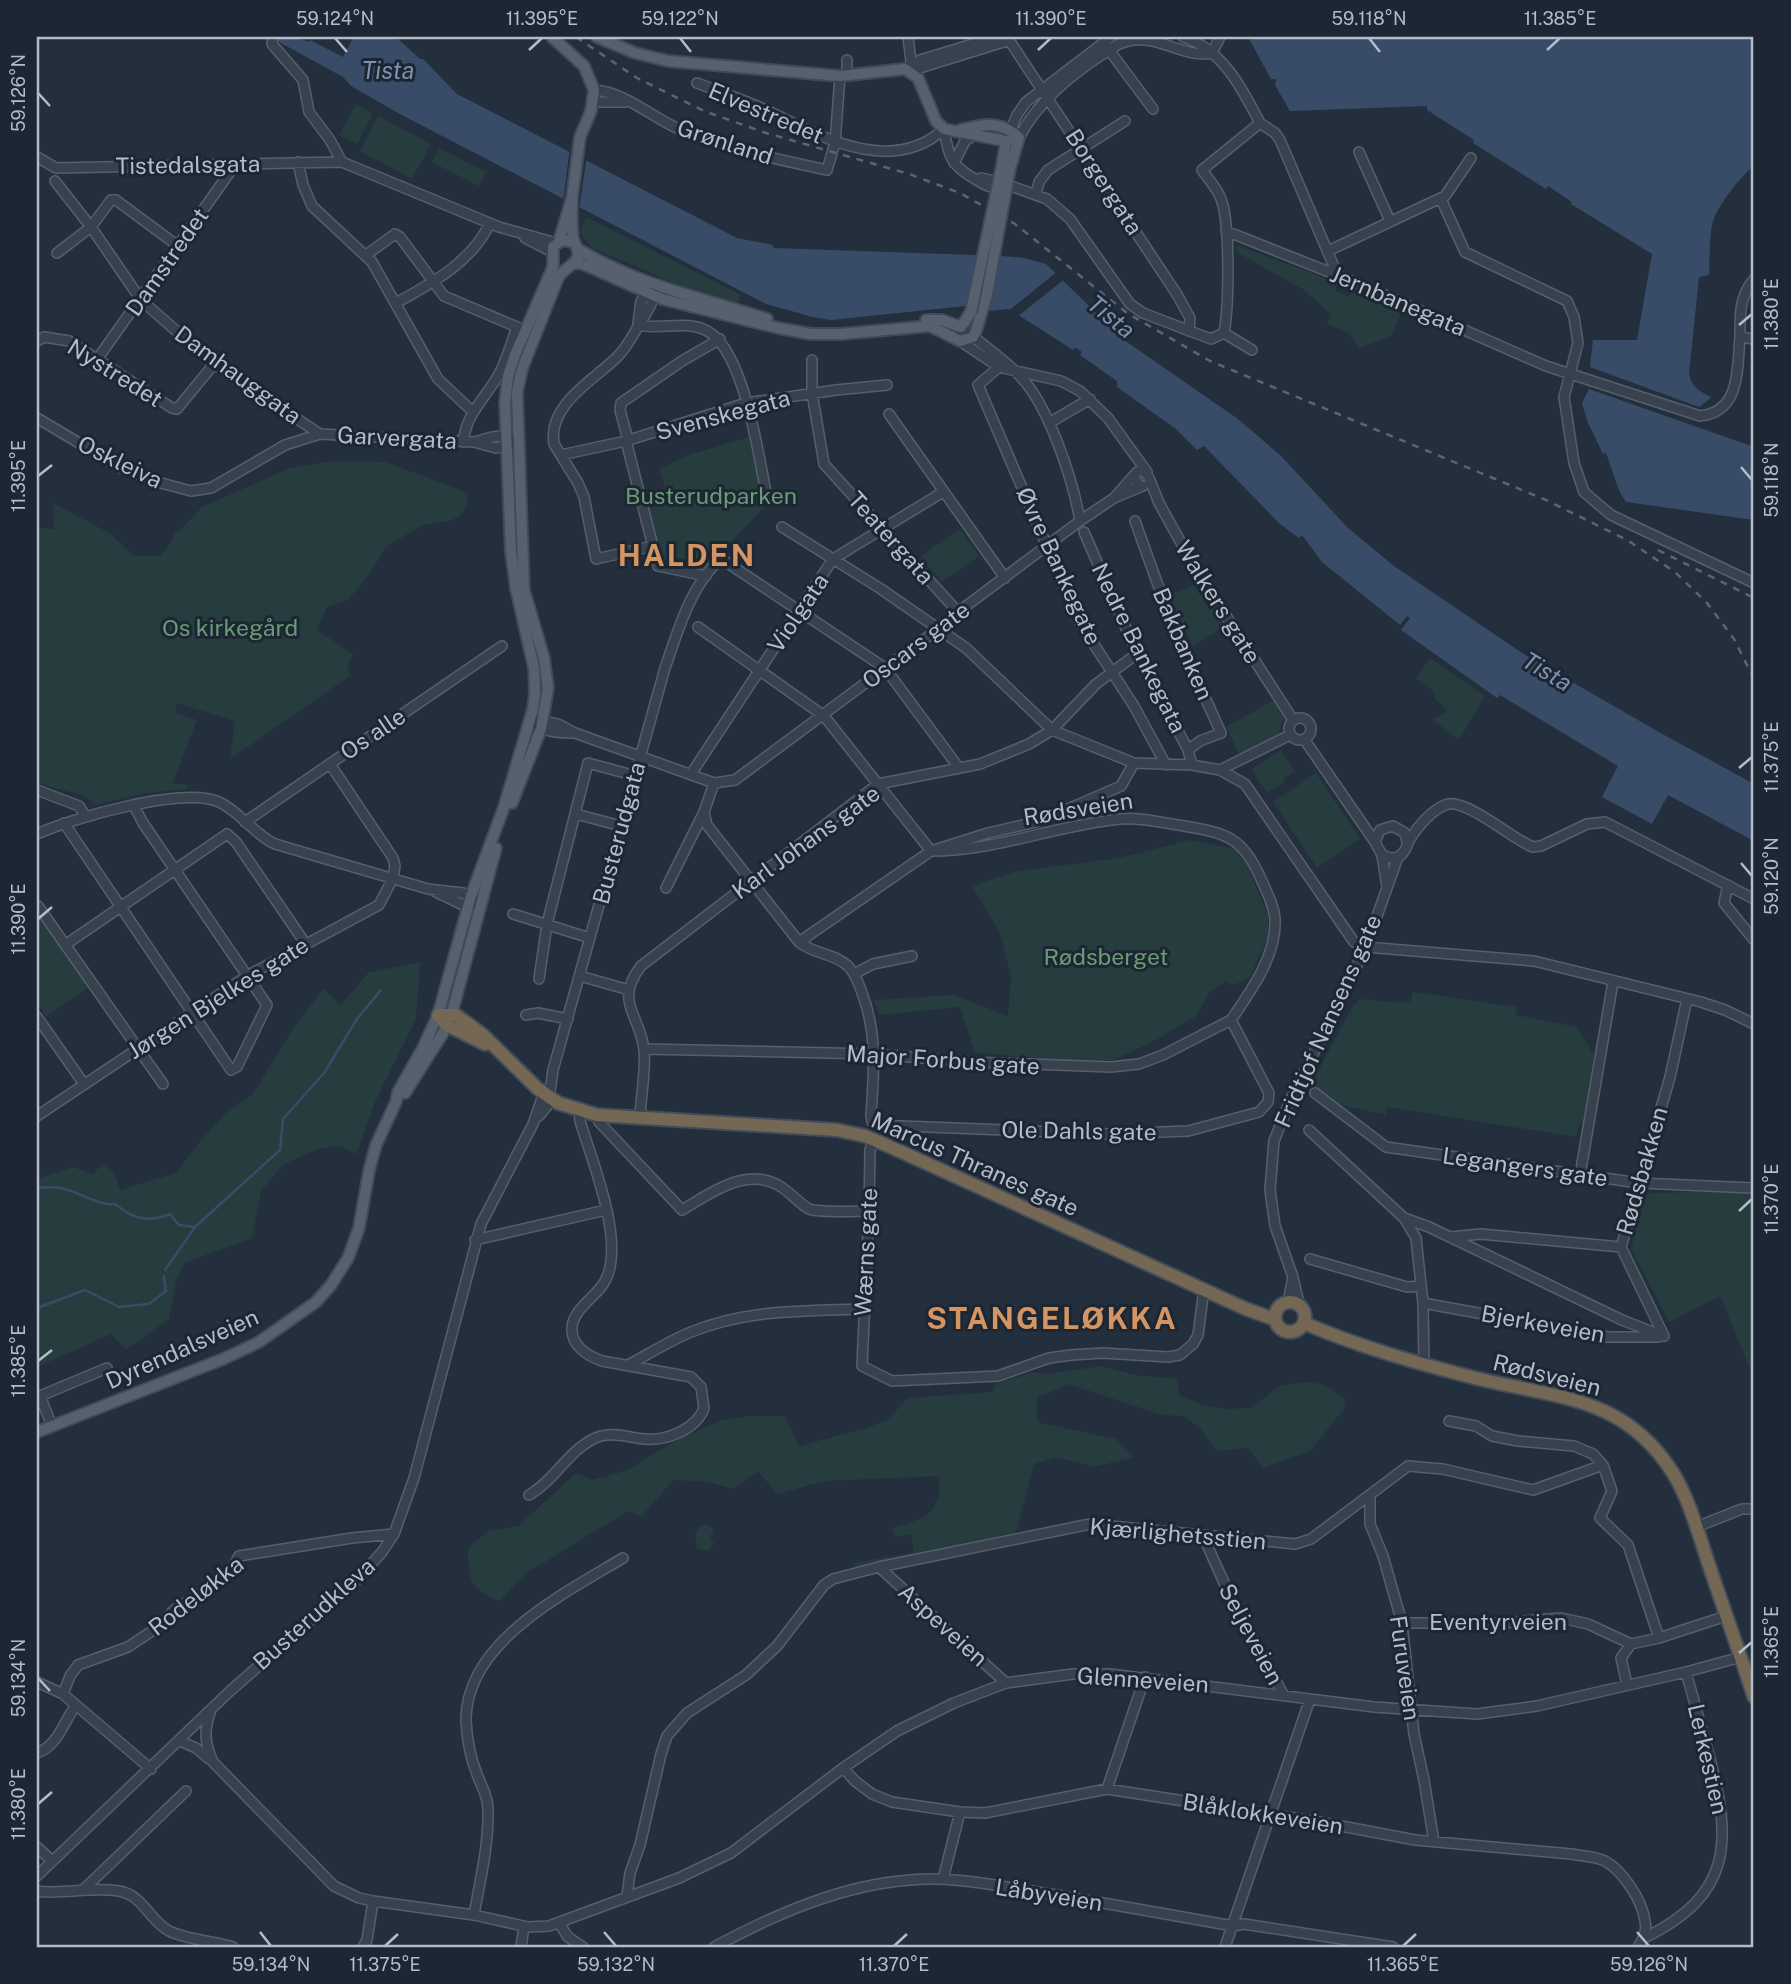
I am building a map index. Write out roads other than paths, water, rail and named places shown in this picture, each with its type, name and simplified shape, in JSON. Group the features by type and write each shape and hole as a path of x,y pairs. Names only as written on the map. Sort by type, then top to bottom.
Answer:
{"highway":[{"name":"Marcus Thranes gate","path":"446,1018 483,1035 548,1096 579,1111 597,1115 837,1129 874,1140 1275,1319"},
{"path":"1294,1304 1305,1314 1304,1323 1295,1332 1286,1332 1278,1327 1275,1319 1278,1307 1294,1304"},
{"path":"1304,1323 1366,1348 1423,1363"},
{"name":"Rødsveien","path":"1423,1363 1475,1378 1587,1403 1637,1432 1656,1450 1678,1482 1754,1694"}],"main road":[{"path":"446,1018 502,827 542,724 548,688 546,668 524,590 505,403 508,376 514,357 553,267 555,248 570,212 579,143 593,102 594,90 584,66 552,37"},
{"path":"597,37 635,53 668,61 844,76 900,69 910,71 918,78 936,121 944,129 1012,136"},
{"path":"958,131 977,125 994,124 1012,136"},
{"path":"555,248 558,264 583,264 651,291 821,333 855,334 911,326 936,327 960,341 972,337 1012,136"},
{"path":"446,1018 470,901 500,818 530,720 535,692 535,677 512,565 511,442 520,374 558,278 578,257 570,212"},
{"path":"555,248 566,239 651,291"},
{"path":"911,326 923,320 931,320 951,322 961,327 977,313"},
{"name":"Dyrendalsveien","path":"37,1432 223,1359 259,1342 316,1302 331,1285 354,1242 374,1152 398,1092 423,1048 446,1018"}],"street":[{"path":"908,37 910,71"},
{"path":"910,71 920,61 996,37"},
{"path":"1183,37 1203,44 1231,72 1260,123 1280,140 1338,276"},
{"path":"1209,37 1212,52"},
{"path":"1012,136 1017,115 1026,102 1104,40 1144,39 1201,55 1212,52 1220,37"},
{"path":"273,38 272,44 303,80 309,112 330,140 342,162 555,248"},
{"path":"910,71 1009,38"},
{"name":"Borgergata","path":"1009,38 1178,296 1190,318 1189,331"},
{"path":"1012,136 1104,40"},
{"path":"1104,40 1153,109"},
{"name":"Elvestredet","path":"827,170 835,143 847,60"},
{"name":"Elvestredet","path":"697,83 765,109 835,143"},
{"name":"Grønland","path":"594,90 612,92 678,129 702,138 752,153 827,170"},
{"name":"Grønland","path":"593,102 628,102"},
{"path":"1036,194 1045,174 1125,121"},
{"path":"1224,333 1227,319 1226,231 1222,200 1202,170 1260,123"},
{"path":"835,143 892,152 914,146 936,136 944,129"},
{"path":"944,129 947,149 954,163 968,177 977,180 982,186 1036,194 1055,205 1070,219 1130,304 1143,313 1211,339 1224,333"},
{"path":"954,163 965,141 976,134"},
{"path":"1359,152 1390,221"},
{"name":"Tistedalsgata","path":"37,157 56,168 342,162"},
{"path":"1328,251 1441,199 1449,193 1471,158"},
{"path":"298,162 303,185 312,206 364,253 396,303 438,379 472,411"},
{"name":"Damstredet","path":"98,359 235,165"},
{"name":"Damhauggata","path":"55,181 91,227 141,300 215,364 320,434"},
{"path":"1441,199 1465,252 1567,301 1574,317 1578,343 1564,391 1565,408 1574,463 1584,492 1611,515 1752,581"},
{"path":"57,253 91,227 111,200 116,200 178,246"},
{"path":"396,303 454,268 486,232 490,223"},
{"name":"Jernbanegata","path":"1226,231 1546,366 1700,416 1718,411 1733,393 1737,379 1740,337"},
{"path":"364,253 395,234 444,296 517,327 498,377 472,411 465,426 463,442"},
{"path":"1754,279 1743,296 1740,307 1740,337 1754,339"},
{"path":"651,291 641,301 638,325 627,346 617,358 580,387 562,411 552,437 584,497 596,559 653,547"},
{"path":"638,325 659,328 695,326 714,333 720,339 732,360 746,403 766,492"},
{"path":"961,327 1021,377 1049,423 1080,521"},
{"path":"961,327 960,341 999,367 1066,383 1090,399 1112,424 1148,475 1155,496"},
{"path":"1224,333 1252,350"},
{"name":"Nystredet","path":"37,341 44,337 67,340 172,408 180,408 215,364"},
{"path":"706,576 659,566 620,410 621,403 682,361 720,339"},
{"path":"812,360 812,393"},
{"name":"Øvre Bankegate","path":"999,367 978,385 1080,623 1134,706 1166,765"},
{"name":"Svenskegata","path":"561,455 627,440 746,403 887,385"},
{"name":"Teatergata","path":"812,393 824,464 958,612"},
{"path":"1049,423 1090,399"},
{"path":"889,414 1005,578"},
{"name":"Oskleiva","path":"37,418 121,468 161,484 191,491 211,488 279,448 320,434"},
{"name":"Garvergata","path":"320,434 511,442"},
{"path":"1127,446 1134,477 1140,487 1148,482 1148,475"},
{"path":"1134,477 1142,470 1148,475"},
{"name":"Oscars gate","path":"1114,498 1134,477"},
{"name":"Oscars gate","path":"714,783 735,780 930,635 941,630 958,612 1080,521 1114,498 1140,487"},
{"name":"Walkers gate","path":"1140,487 1155,496 1206,586 1293,720 1301,718 1308,722 1310,733 1304,738 1376,842"},
{"name":"Violgata","path":"691,774 833,559 943,492"},
{"name":"Bakbanken","path":"1135,521 1172,624 1221,733 1200,741 1188,750"},
{"path":"782,527 966,648 1052,730 1134,763 1192,765 1220,770 1249,789 1354,942"},
{"name":"Nedre Bankegata","path":"1084,532 1138,653 1188,750 1192,765"},
{"name":"Busterudgata","path":"533,1123 548,1105 568,1019 621,826 665,668 683,618 706,576 723,560 799,610"},
{"path":"799,610 885,668 959,768"},
{"path":"698,627 824,716 932,851"},
{"name":"Os alle","path":"245,822 502,646"},
{"path":"1052,730 1083,696 1111,671 1138,653"},
{"path":"530,720 575,733 714,783 704,812 666,888"},
{"path":"1290,735 1289,725 1293,720"},
{"name":"Karl Johans gate","path":"629,990 634,975 641,966 878,784 959,768 1002,756 1052,730"},
{"path":"1290,735 1297,739 1304,738"},
{"path":"1220,770 1290,735"},
{"path":"538,979 547,925 588,763 636,776"},
{"path":"799,942 932,851 988,833 1037,822 1082,803 1121,786 1134,763"},
{"path":"330,764 393,858 393,878"},
{"path":"37,790 79,806 86,817"},
{"path":"37,834 64,823 134,806 190,797 216,800 236,812 265,839 275,844 434,891 450,891 480,905"},
{"path":"1425,819 1380,830 1376,842 1382,855 1398,857 1425,819 1445,805 1460,805 1533,847 1541,846 1587,824 1605,822 1754,899"},
{"path":"64,823 231,1070 237,1067 267,1005 134,806"},
{"path":"704,812 706,825 799,942 811,950 842,961 854,974 871,1023 875,1054 870,1115 872,1122 882,1126 902,1126 895,1149"},
{"path":"576,814 621,826"},
{"name":"Rødsveien","path":"932,851 991,845 1121,819 1168,823 1228,836 1252,859 1269,896 1275,918 1274,935 1264,964 1231,1020"},
{"name":"Walkers gate","path":"1358,819 1380,830"},
{"path":"1397,827 1405,833 1407,842"},
{"path":"65,945 227,834 236,842 305,943"},
{"name":"Fridtjof Nansens gate","path":"1382,855 1387,888"},
{"name":"Fridtjof Nansens gate","path":"1294,1304 1293,1277 1275,1226 1272,1206 1270,1171 1274,1141 1366,947 1398,857"},
{"name":"Jørgen Bjelkes gate","path":"37,1116 247,976 379,905 393,878"},
{"path":"1728,885 1724,903 1754,940"},
{"path":"37,906 163,1084"},
{"path":"513,914 590,938"},
{"path":"1366,947 1534,961 1687,999 1725,1010 1754,1024"},
{"path":"854,974 873,964 912,956"},
{"path":"580,976 629,990 630,1006 644,1049 640,1117"},
{"path":"1580,1175 1613,982"},
{"name":"Rødsbakken","path":"1664,1336 1621,1247 1670,1077 1687,999"},
{"path":"526,1015 538,1013 568,1019"},
{"path":"37,1017 83,1084"},
{"name":"Major Forbus gate","path":"644,1049 875,1054 1002,1064 1128,1066 1163,1055 1231,1020"},
{"name":"Ole Dahls gate","path":"902,1126 1110,1135 1188,1131 1259,1112 1268,1102 1269,1096 1231,1020"},
{"name":"Legangers gate","path":"1315,1093 1386,1147 1639,1183 1754,1188"},
{"path":"529,1495 545,1484 575,1453 594,1439 610,1434 645,1439 659,1438 684,1429 699,1418 704,1401 701,1387 696,1380 591,1357 578,1345 573,1334 574,1319 606,1280 612,1260 611,1228 579,1111"},
{"path":"597,1115 598,1122 682,1210 727,1185 744,1179 761,1178 788,1191 808,1209 869,1211"},
{"name":"Busterudkleva","path":"37,1876 211,1710 358,1579 394,1534 418,1465 475,1240 533,1123"},
{"path":"1309,1130 1404,1218 1412,1230 1418,1244 1423,1303 1423,1363"},
{"name":"Wærns gate","path":"874,1140 870,1150 862,1366 892,1381 998,1376 1049,1358 1071,1355 1103,1353 1168,1357 1180,1354 1194,1344 1198,1335 1204,1289"},
{"path":"475,1240 606,1210"},
{"path":"1404,1218 1450,1237 1622,1320 1664,1336"},
{"path":"1450,1237 1481,1234 1621,1247"},
{"path":"1310,1259 1407,1287 1421,1286"},
{"name":"Bjerkeveien","path":"1423,1303 1608,1337 1664,1336"},
{"path":"628,1365 691,1332 738,1318 799,1310 863,1309"},
{"path":"52,1426 38,1397 107,1368"},
{"path":"1449,1421 1476,1426 1492,1436 1574,1446 1593,1454 1603,1465 1612,1491 1601,1518 1628,1545 1659,1639"},
{"name":"Kjærlighetsstien","path":"627,1896 630,1873 640,1845 667,1736 687,1713 746,1675 777,1646 824,1585 833,1578 1090,1524 1295,1544 1311,1539 1408,1466 1443,1469 1533,1490 1603,1465"},
{"name":"Furuveien","path":"1370,1496 1370,1524 1383,1556 1402,1623 1414,1734 1434,1842"},
{"path":"1696,1527 1742,1509 1754,1508"},
{"name":"Rodeløkka","path":"63,1695 69,1676 78,1665 128,1647 158,1627 174,1610 221,1580 239,1556 394,1534"},
{"name":"Seljeveien","path":"1203,1536 1233,1602 1283,1694"},
{"path":"474,1915 488,1819 486,1794 468,1745 466,1718 478,1678 497,1648 531,1614 623,1558"},
{"name":"Aspeveien","path":"879,1567 1006,1683"},
{"path":"1627,1685 1621,1658 1631,1644 1659,1639 1726,1616"},
{"name":"Eventyrveien","path":"1402,1623 1502,1623 1561,1618 1588,1624 1631,1644"},
{"name":"Glenneveien","path":"180,1741 196,1748 213,1762 324,1878 345,1892 373,1900 474,1915 524,1927 541,1927 559,1923 679,1878 731,1853 843,1768 897,1731 954,1703 1006,1683 1073,1674 1145,1676 1310,1699 1477,1714 1505,1712 1686,1672 1741,1657"},
{"name":"Lerkestien","path":"1641,1943 1667,1927 1699,1898 1720,1860 1723,1845 1724,1825 1720,1798 1686,1672"},
{"path":"1107,1789 1145,1676"},
{"path":"37,1682 63,1695 151,1769"},
{"path":"1225,1947 1310,1699"},
{"path":"37,1753 53,1744 65,1719 76,1705"},
{"path":"211,1710 205,1735 213,1762"},
{"name":"Blåklokkeveien","path":"843,1768 872,1794 892,1802 960,1812 985,1813 1107,1789 1434,1842 1571,1854 1605,1861 1617,1870 1637,1900 1646,1922 1641,1943"},
{"path":"84,1889 186,1791"},
{"path":"943,1879 960,1812"},
{"path":"37,1847 52,1861"},
{"name":"Låbyveien","path":"714,1947 794,1908 819,1900 887,1883 943,1879 1049,1894 1233,1926 1244,1924 1393,1947"},
{"path":"37,1891 53,1894 84,1889 120,1891 143,1903 168,1930 233,1947"},
{"path":"363,1947 373,1900"},
{"path":"559,1923 568,1937 583,1947"},
{"path":"521,1947 524,1927"}],"water":[{"name":"Tista","path":"270,37 297,37 308,42 310,40 343,57 352,40 348,37 396,37 423,59 457,94 737,238 773,245 773,248 1002,256 1046,264 1124,340 1238,419 1281,456 1348,528 1394,566 1522,653 1754,784 1754,841 1668,795 1652,824 1602,797 1618,766 1500,695 1497,698 1401,630 1410,618 1407,616 1400,625 1322,562 1302,535 1299,538 1280,524 1204,446 1197,450 1176,429 1117,387 1117,381 1080,355 1082,352 1075,347 1073,350 1009,309 989,311 965,306 831,320 766,304 398,113 351,86 343,77"},
{"path":"1248,37 1754,37 1754,166 1736,184 1714,218 1709,275 1699,277 1689,374 1697,389 1712,397 1699,407 1590,367 1593,340 1637,340 1652,254 1571,204 1572,202 1548,186 1546,189 1473,143 1474,140 1427,110 1427,106 1290,111 1275,85 1276,79 1271,79"},
{"path":"1589,389 1754,447 1754,520 1626,502 1606,453 1603,454 1588,423 1582,403"}],"waterway":[{"path":"165,1270 195,1227 280,1150 283,1119 324,1073 357,1019 381,990"},
{"path":"37,1188 54,1187 67,1190 101,1203 115,1204 141,1218 170,1214 179,1225 194,1227"},
{"path":"37,1308 85,1290 119,1307 149,1304 166,1291 164,1276"}],"railway":[{"path":"576,37 637,78 704,111 763,132 909,174 960,193 1015,224 1127,313 1210,361 1546,500 1627,540 1675,572 1707,603 1734,639 1754,679"},
{"path":"1658,550 1754,598"}],"district":[{"name":"HALDEN","path":"687,556"},
{"name":"STANGELØKKA","path":"1052,1319"}],"park label":[{"name":"Busterudparken","path":"711,496"},
{"name":"Os kirkegård","path":"230,628"},
{"name":"Rødsberget","path":"1106,957"}]}
